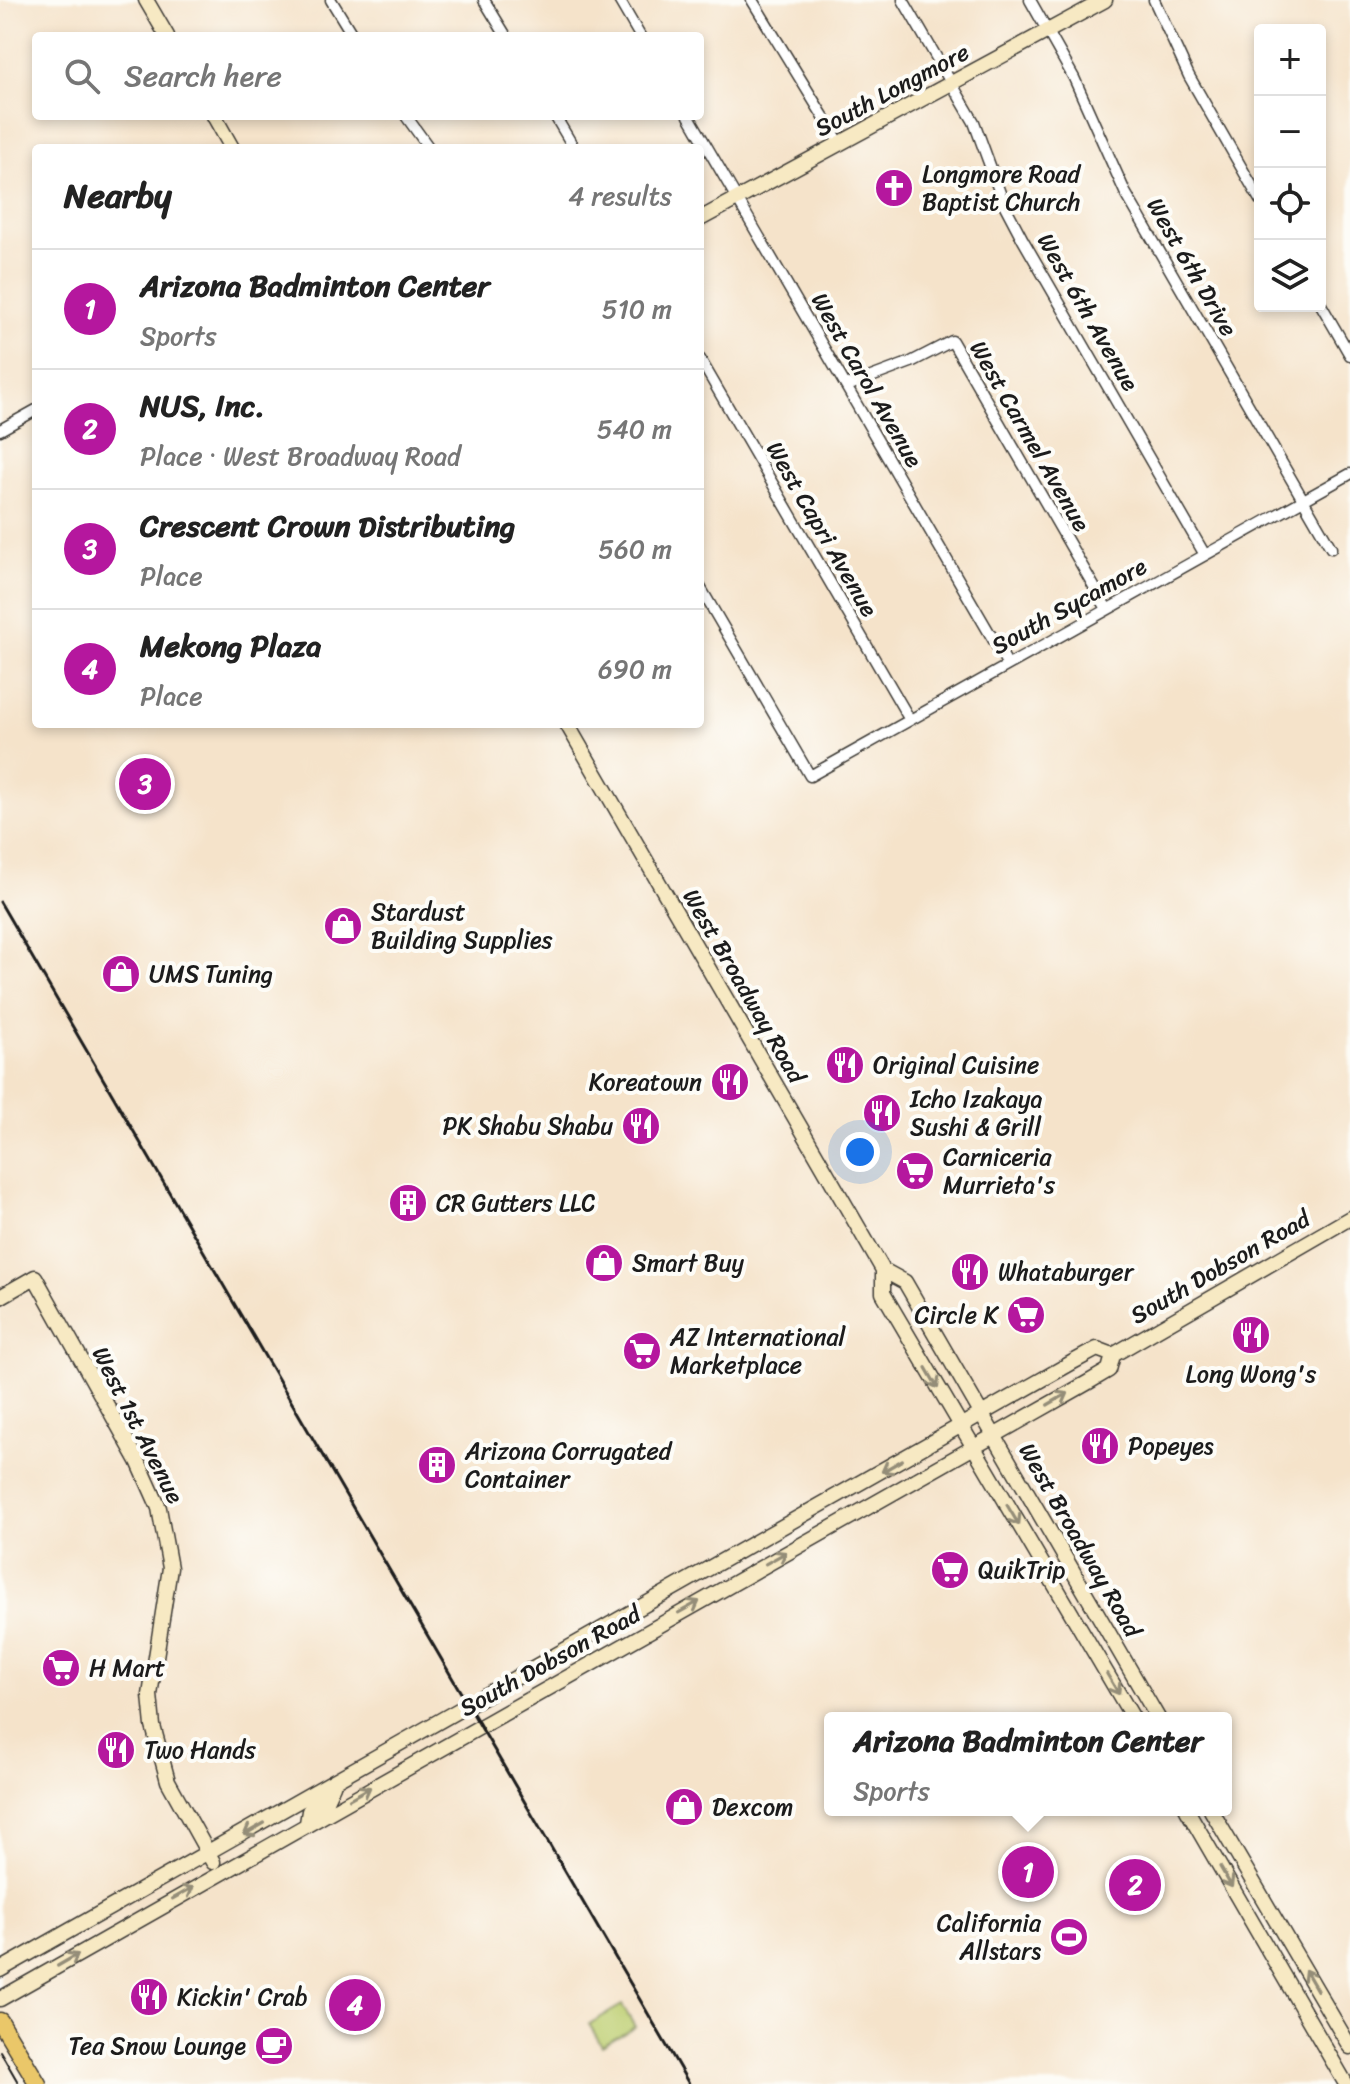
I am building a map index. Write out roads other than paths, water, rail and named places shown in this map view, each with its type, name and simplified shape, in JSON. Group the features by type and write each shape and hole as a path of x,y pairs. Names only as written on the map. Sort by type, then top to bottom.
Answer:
{"main road":[{"path":"146,0 165,32"},
{"name":"South Longmore","path":"704,217 1105,0"},
{"path":"216,120 230,144"},
{"name":"West Broadway Road","path":"569,728 883,1270 883,1293 1129,1712"},
{"name":"South Dobson Road","path":"0,1999 1109,1370 1113,1355 1350,1218"},
{"name":"West Broadway Road","path":"883,1270 905,1282 1155,1712"},
{"name":"West 1st Avenue","path":"0,1297 35,1277 138,1461 159,1508 170,1568 166,1606 153,1666 152,1715 168,1781 219,1873"},
{"name":"South Dobson Road","path":"0,1970 209,1855 1097,1349 1113,1355"},
{"path":"307,1823 309,1811 326,1800 333,1784"},
{"path":"1190,1816 1346,2084"},
{"path":"1215,1816 1350,2047"},
{"path":"0,2021 38,2084"}],"street":[{"path":"331,0 351,32"},
{"path":"484,0 504,32"},
{"path":"619,0 638,32"},
{"path":"752,0 839,142"},
{"name":"West 6th Avenue","path":"903,0 974,122 1004,204 1023,240 1205,555"},
{"name":"West 6th Drive","path":"1030,0 1074,78 1125,192 1331,548"},
{"path":"1154,0 1189,76 1254,190"},
{"path":"409,120 426,144"},
{"path":"557,120 572,144"},
{"name":"West Carol Avenue","path":"691,120 1008,665"},
{"path":"1325,312 1350,355"},
{"name":"West Carmel Avenue","path":"847,386 911,362 952,341 1107,609"},
{"name":"West Capri Avenue","path":"704,366 910,720"},
{"path":"0,430 32,412"},
{"name":"South Sycamore","path":"705,606 810,776 1350,474"}],"tram line":[{"path":"0,2051 19,2084"}],"railway":[{"path":"0,902 689,2084"}],"place":[{"name":"Longmore Road Baptist Church","path":"894,188"},
{"name":"Crescent Crown Distributing","path":"145,784"},
{"name":"Stardust Building Supplies","path":"343,926"},
{"name":"UMS Tuning","path":"121,974"},
{"name":"Original Cuisine","path":"845,1065"},
{"name":"Koreatown","path":"730,1082"},
{"name":"Icho Izakaya Sushi & Grill","path":"882,1113"},
{"name":"PK Shabu Shabu","path":"641,1126"},
{"name":"Carniceria Murrieta's","path":"915,1171"},
{"name":"CR Gutters LLC","path":"408,1203"},
{"name":"Smart Buy","path":"604,1263"},
{"name":"Whataburger","path":"970,1272"},
{"name":"Circle K","path":"1026,1315"},
{"name":"Long Wong's","path":"1251,1335"},
{"name":"AZ International Marketplace","path":"642,1351"},
{"name":"Popeyes","path":"1100,1446"},
{"name":"Arizona Corrugated Container","path":"437,1465"},
{"name":"QuikTrip","path":"950,1570"},
{"name":"H Mart","path":"61,1668"},
{"name":"Two Hands","path":"116,1750"},
{"name":"Dexcom","path":"684,1807"},
{"name":"Arizona Badminton Center","path":"1028,1872"},
{"name":"NUS, Inc.","path":"1135,1885"},
{"name":"California Allstars","path":"1069,1937"},
{"name":"Kickin' Crab","path":"149,1997"},
{"name":"Mekong Plaza","path":"355,2005"},
{"name":"Tea Snow Lounge","path":"274,2046"}]}
